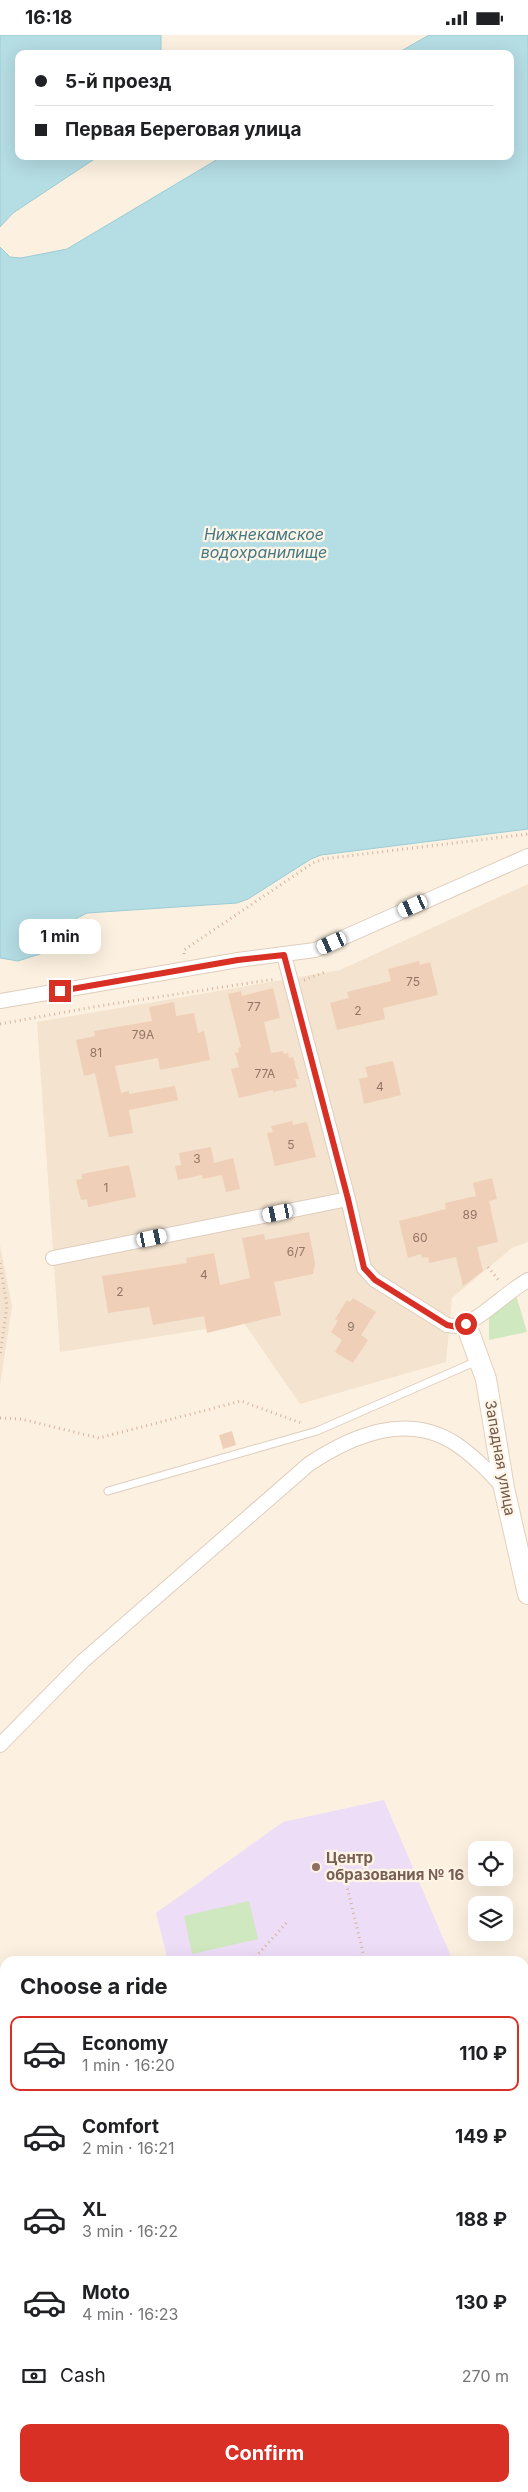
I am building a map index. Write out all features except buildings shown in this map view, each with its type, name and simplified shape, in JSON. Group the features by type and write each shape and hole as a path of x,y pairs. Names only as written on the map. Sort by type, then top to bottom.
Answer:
{"street":[{"path":"0,1001 238,960 315,950 528,856"},
{"path":"284,955 348,1199 364,1268 375,1280 447,1325 457,1327 466,1324 508,1292 528,1280"},
{"path":"53,1258 348,1199"},
{"name":"Западная улица","path":"466,1324 486,1379 504,1488 528,1594"},
{"path":"0,1745 83,1661 309,1464 335,1447 382,1430 405,1427 427,1431 462,1448 476,1459 504,1488"}],"lane":[{"path":"108,1491 317,1431 480,1360"}],"path":[{"path":"185,957 184,950 313,863 323,859 528,834"},
{"path":"0,1024 99,1005 290,977 303,980 325,972"},
{"path":"0,1263 7,1306 0,1356"},
{"path":"488,1267 508,1292"},
{"path":"0,1418 21,1419 99,1438 241,1401 297,1423 307,1423"},
{"path":"344,1874 364,1956"},
{"path":"256,1956 288,1921"}],"shaded area":[{"path":"528,884 528,1242 512,1248 452,1298 446,1362 300,1404 244,1323 60,1352 37,1022 340,970"},
{"path":"0,1245 12,1306 0,1386"},
{"name":"Центр образования № 16","path":"384,1800 451,1956 167,1956 156,1913 283,1822"}],"green space":[{"path":"516,1295 527,1332 489,1340 489,1317"},
{"path":"249,1901 258,1939 192,1954 184,1916"}],"water":[{"path":"0,35 161,35 161,50 15,50 15,160 93,160 13,213 0,227"},
{"name":"Нижнекамское водохранилище","path":"429,35 528,35 528,829 321,855 311,859 248,899 237,903 87,913 62,926 52,938 46,952 18,961 0,958 0,247 10,257 21,258 67,249 216,160 514,160 514,50 403,50"}],"place":[{"name":"Центр образования № 16","path":"316,1867"}],"route":[{"path":"60,991 238,960 284,955 348,1199 364,1268 375,1280 447,1325 457,1327 466,1324"}]}
